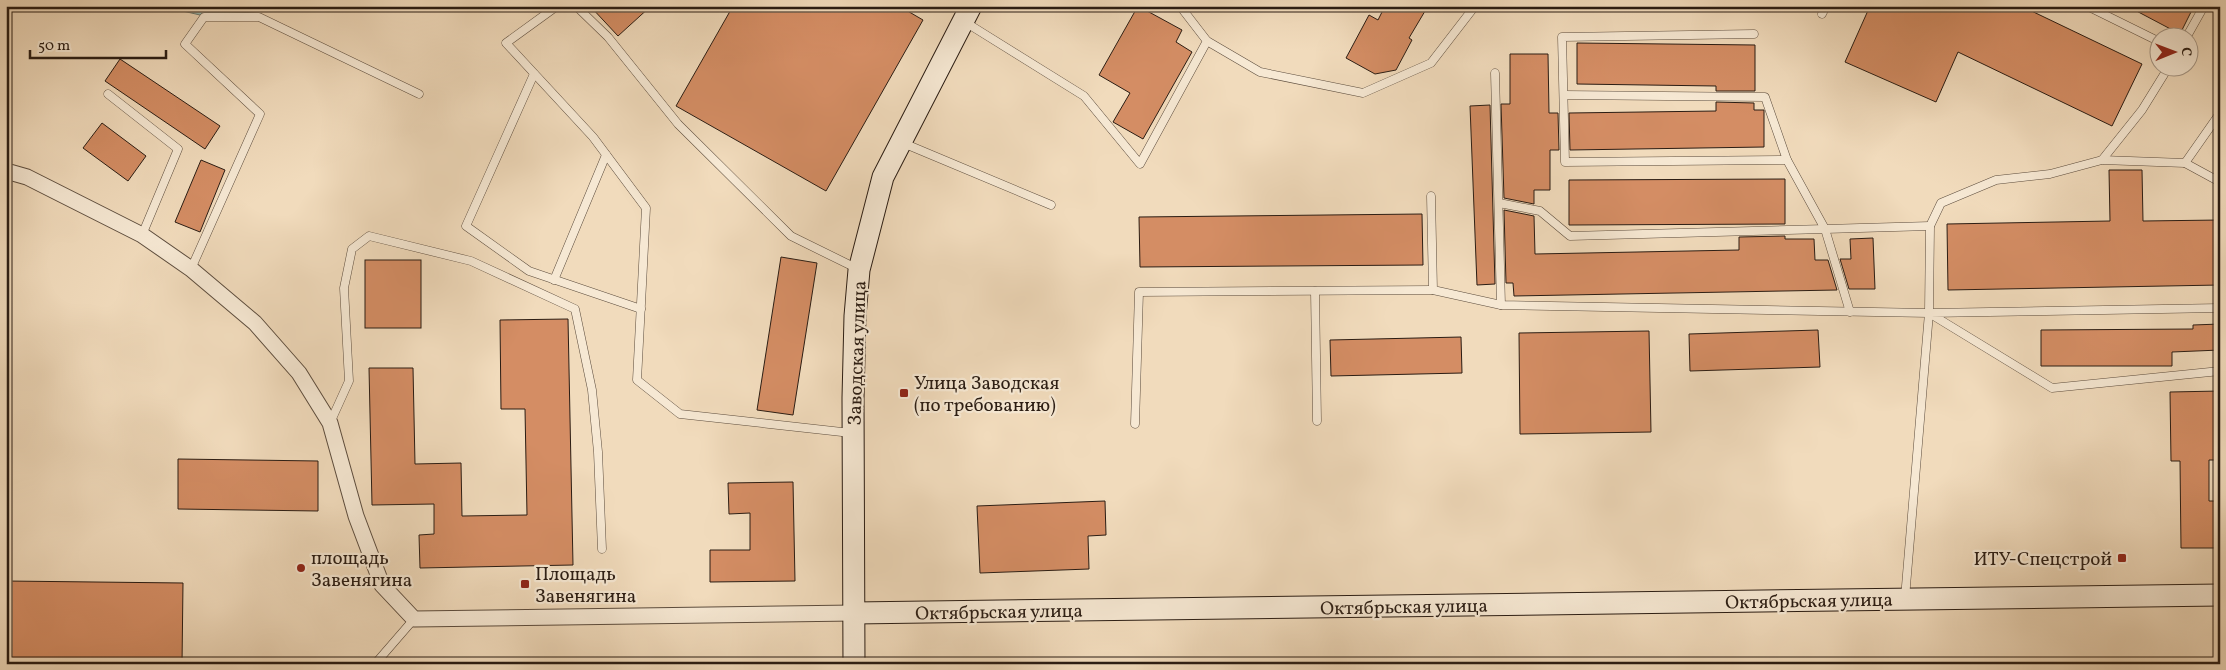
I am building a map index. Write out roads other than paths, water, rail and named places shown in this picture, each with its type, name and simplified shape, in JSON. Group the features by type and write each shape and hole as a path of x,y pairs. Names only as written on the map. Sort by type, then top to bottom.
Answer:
{"street":[{"name":"Заводская улица","path":"854,664 853,433 855,316 859,270 883,177 967,14"},
{"path":"6,171 27,176 142,235 191,269 255,323 299,373 330,423 356,516 382,585 414,619"},
{"name":"Октябрьская улица","path":"414,619 2220,595"}],"lane":[{"path":"557,6 506,43 593,138 646,208 637,380 680,414 853,433"},
{"path":"576,6 608,37 678,124 791,236 859,270"},
{"path":"1180,6 1208,41 1260,72 1363,93 1431,63 1475,6"},
{"path":"1822,14 1826,6"},
{"path":"2087,6 2148,36"},
{"path":"2192,28 2204,6"},
{"path":"967,14 1084,96 1140,164 1208,41"},
{"path":"191,269 260,114 185,44 204,17 258,17 418,94"},
{"path":"1754,34 1562,36 1565,162 1788,160"},
{"path":"1495,73 1502,305"},
{"path":"534,74 466,226 529,271 641,309"},
{"path":"2102,160 2142,110 2162,78"},
{"path":"108,94 178,148 142,235"},
{"path":"1564,95 1765,97 1788,160 1826,229 1850,312"},
{"path":"2185,163 2220,113"},
{"path":"901,142 1051,205"},
{"path":"554,280 606,155"},
{"path":"1905,599 1929,313 1930,226 1940,203 1996,180 2050,174 2102,160 2185,163 2220,182"},
{"path":"1431,196 1432,290"},
{"path":"1498,203 1540,211 1570,236 1930,226"},
{"path":"330,423 349,380 344,288 352,249 369,236 471,261 575,309 592,390 598,452 602,549"},
{"path":"1135,424 1139,292 1432,290 1502,305 1850,312 1929,313 2220,308"},
{"path":"1315,291 1318,421"},
{"path":"1929,313 2052,388 2220,371"},
{"path":"375,664 414,619"}],"water":[{"path":"161,6 316,6 310,9 200,15"}],"place":[{"name":"Улица Заводская (по требованию)","path":"904,393"},
{"name":"ИТУ-Спецстрой","path":"2122,558"},
{"name":"площадь Завенягина","path":"301,568"},
{"name":"Площадь Завенягина","path":"525,584"}]}
